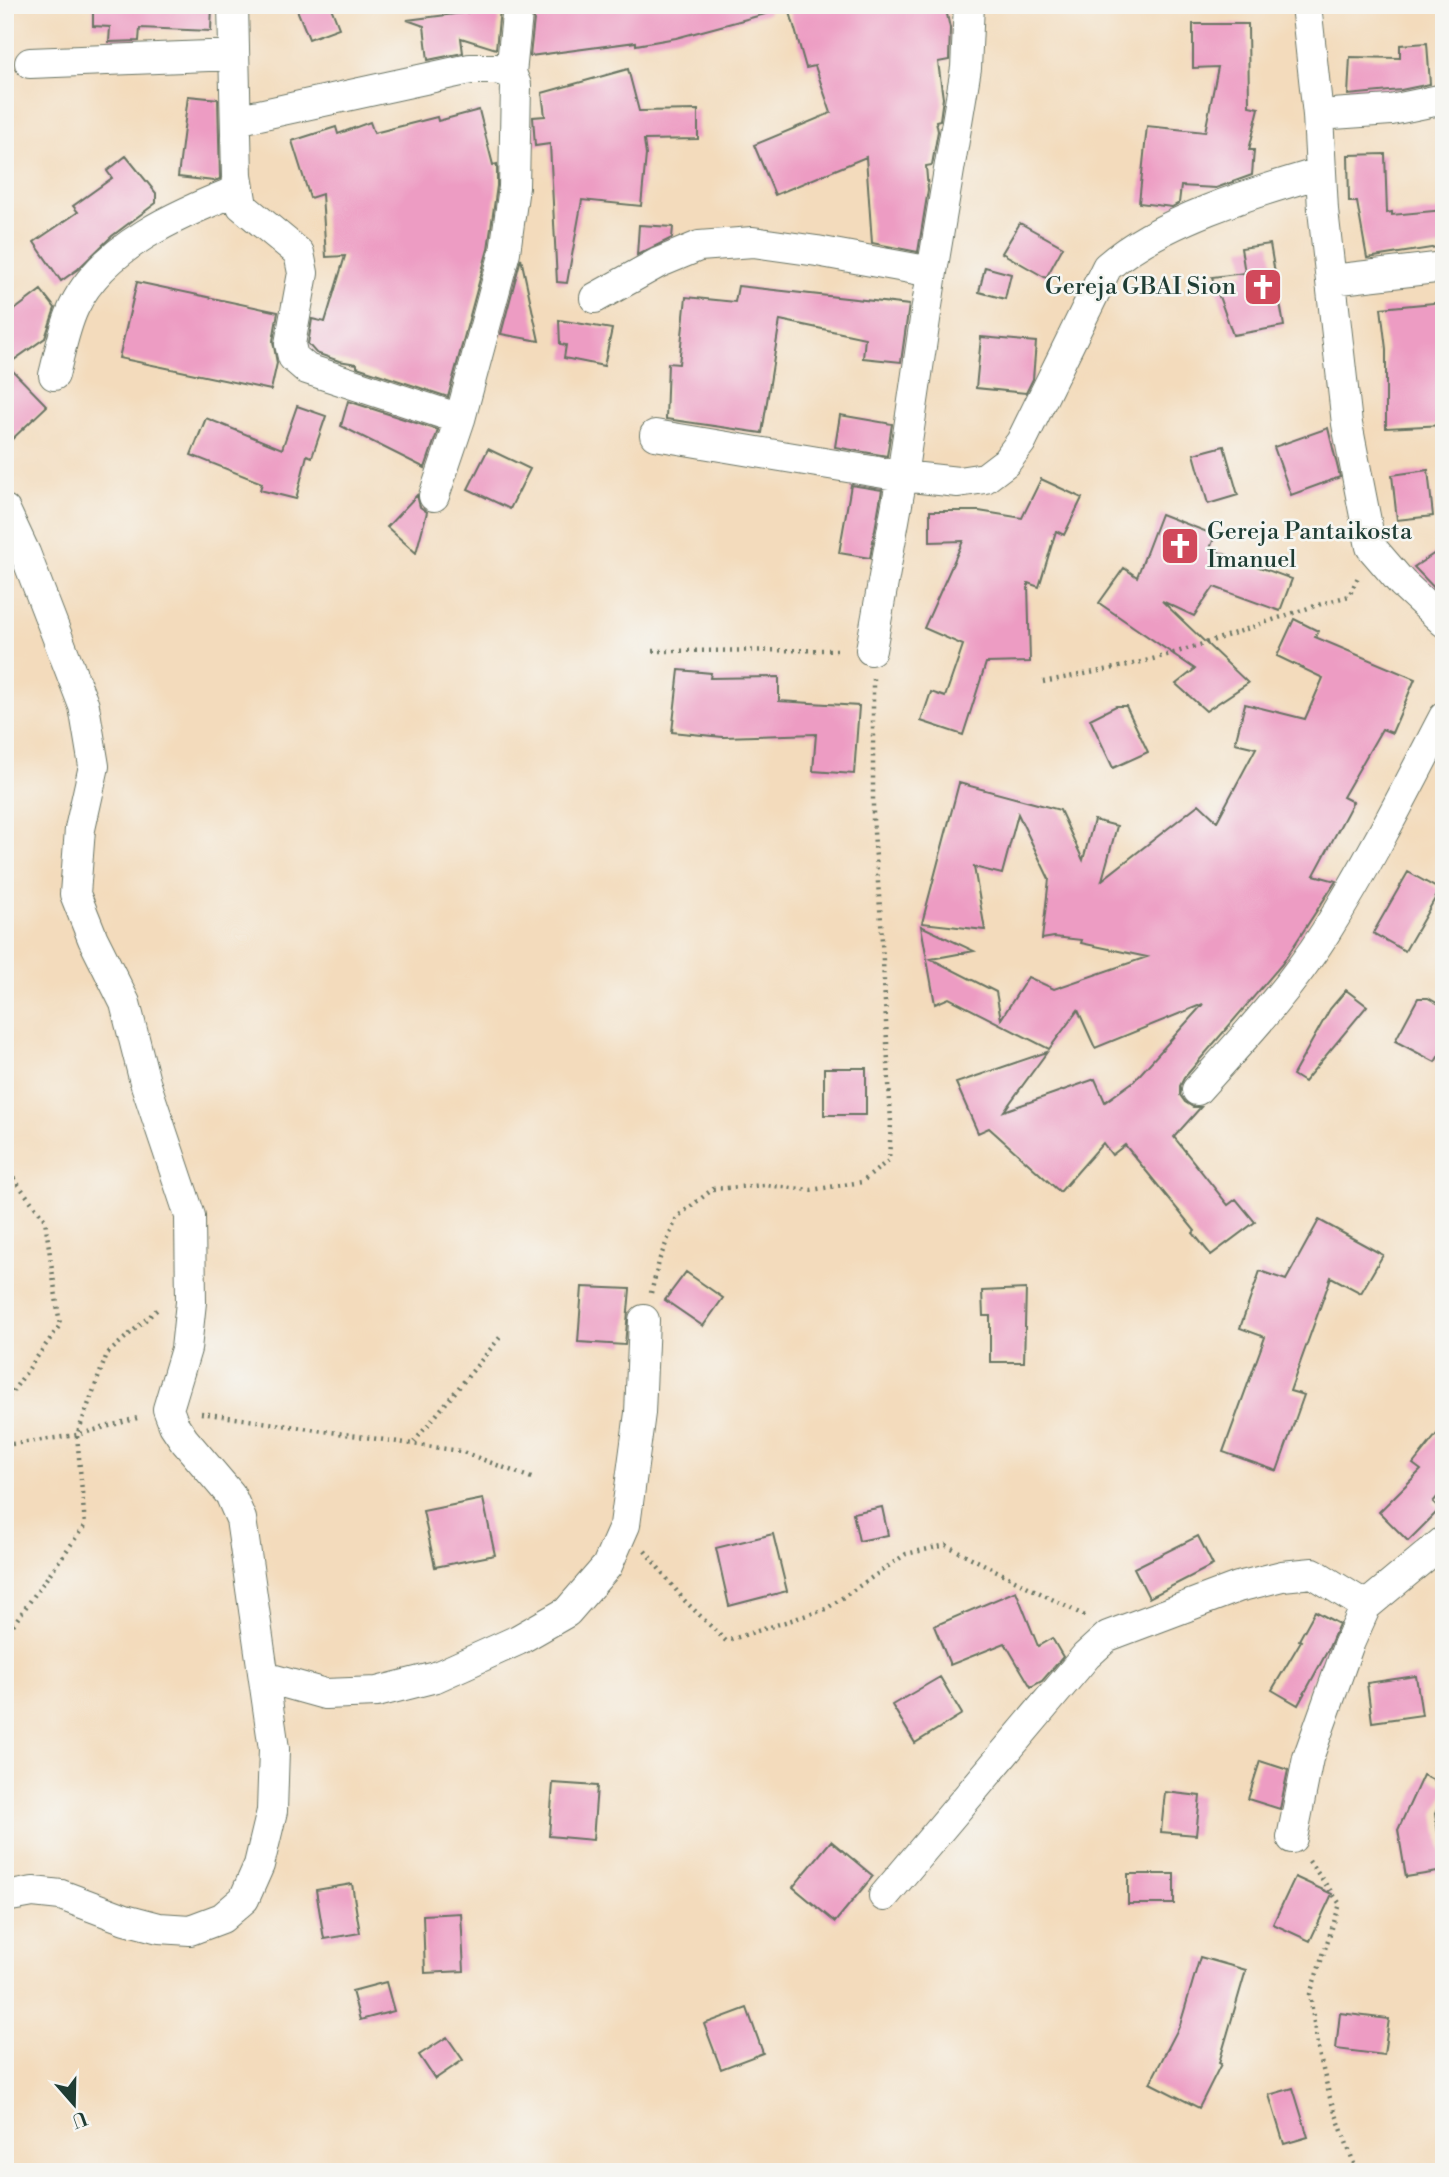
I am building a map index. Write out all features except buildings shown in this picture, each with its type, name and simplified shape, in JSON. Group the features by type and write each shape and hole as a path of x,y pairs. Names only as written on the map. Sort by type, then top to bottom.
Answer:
{"street":[{"path":"233,5 239,190 242,206 299,253 303,273 290,344 293,357 307,369 460,419"},
{"path":"434,496 460,419 499,277 511,213 516,85 511,74 517,5"},
{"path":"871,650 902,476 966,68 969,5"},
{"path":"1306,5 1318,115 1320,173 1347,424 1371,547 1402,583 1444,622"},
{"path":"30,63 234,55"},
{"path":"236,120 470,69 496,69 511,74"},
{"path":"1318,115 1391,110 1444,99"},
{"path":"655,435 902,476 958,482 985,478 1006,463 1021,442 1107,267 1123,253 1206,212 1320,173"},
{"path":"54,375 75,306 98,273 132,242 186,211 239,190"},
{"path":"595,298 658,263 699,246 753,242 932,272"},
{"path":"1332,280 1444,267"},
{"path":"5,510 25,553 84,706 94,766 80,829 75,894 93,939 125,1003 145,1082 190,1216 191,1302 186,1349 169,1409 174,1425 230,1494 241,1519 274,1749 272,1811 259,1865 244,1899 222,1918 190,1930 159,1928 125,1919 61,1895 33,1892 5,1897"},
{"path":"1197,1090 1263,1017 1324,935 1385,832 1444,717"},
{"path":"264,1678 325,1694 377,1692 436,1677 518,1640 568,1612 607,1566 625,1525 640,1413 644,1320"},
{"path":"1292,1838 1308,1758 1348,1646 1366,1606 1444,1541"},
{"path":"884,1896 1086,1656 1108,1636 1238,1587 1282,1576 1313,1573 1366,1606"}],"path":[{"path":"1043,682 1148,660 1247,630 1300,609 1349,596 1371,547"},
{"path":"644,1320 660,1258 677,1217 713,1189 765,1185 811,1190 862,1182 889,1160 891,1123 873,819 871,650 653,651"},
{"path":"5,1167 45,1220 60,1325 5,1402"},
{"path":"5,1636 85,1525 77,1435 107,1354 165,1302"},
{"path":"413,1443 502,1335"},
{"path":"5,1445 77,1435 169,1409 460,1451 534,1479"},
{"path":"625,1525 684,1600 726,1641 827,1609 906,1554 946,1545 1087,1617 1108,1636"},
{"path":"1292,1838 1340,1904 1310,1994 1317,2045 1330,2098 1357,2172"}],"place":[{"name":"Gereja GBAI Sion","path":"1263,287"},
{"name":"Gereja Pantaikosta Imanuel","path":"1180,546"}]}
